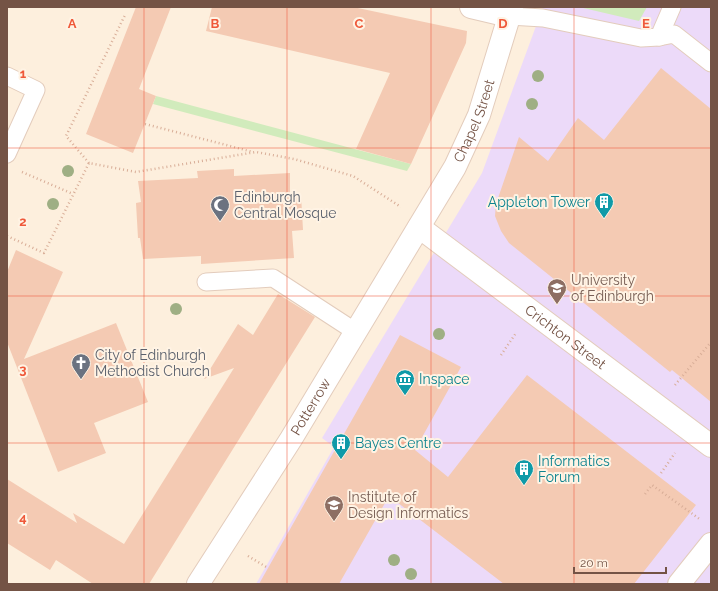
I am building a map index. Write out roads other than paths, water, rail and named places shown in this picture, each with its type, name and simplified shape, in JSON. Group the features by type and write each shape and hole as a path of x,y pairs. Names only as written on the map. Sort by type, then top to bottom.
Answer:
{"street":[{"path":"471,7 510,11"},
{"name":"Chapel Street","path":"421,224 455,167 479,114 510,11"},
{"name":"Potterrow","path":"198,584 292,439 421,224"},
{"name":"Crichton Street","path":"421,224 711,446"},
{"path":"679,584 711,544"}],"lane":[{"path":"659,37 672,7"},
{"path":"510,11 641,38 674,34 711,63"},
{"path":"7,76 36,90 7,154"},
{"path":"206,282 273,278 356,332"}],"place":[{"name":"Appleton Tower","path":"604,219"},
{"name":"Edinburgh Central Mosque","path":"220,222"},
{"name":"University of Edinburgh","path":"557,305"},
{"name":"City of Edinburgh Methodist Church","path":"81,380"},
{"name":"Inspace","path":"405,396"},
{"name":"Bayes Centre","path":"341,460"},
{"name":"Informatics Forum","path":"524,486"},
{"name":"Institute of Design Informatics","path":"334,522"}]}
